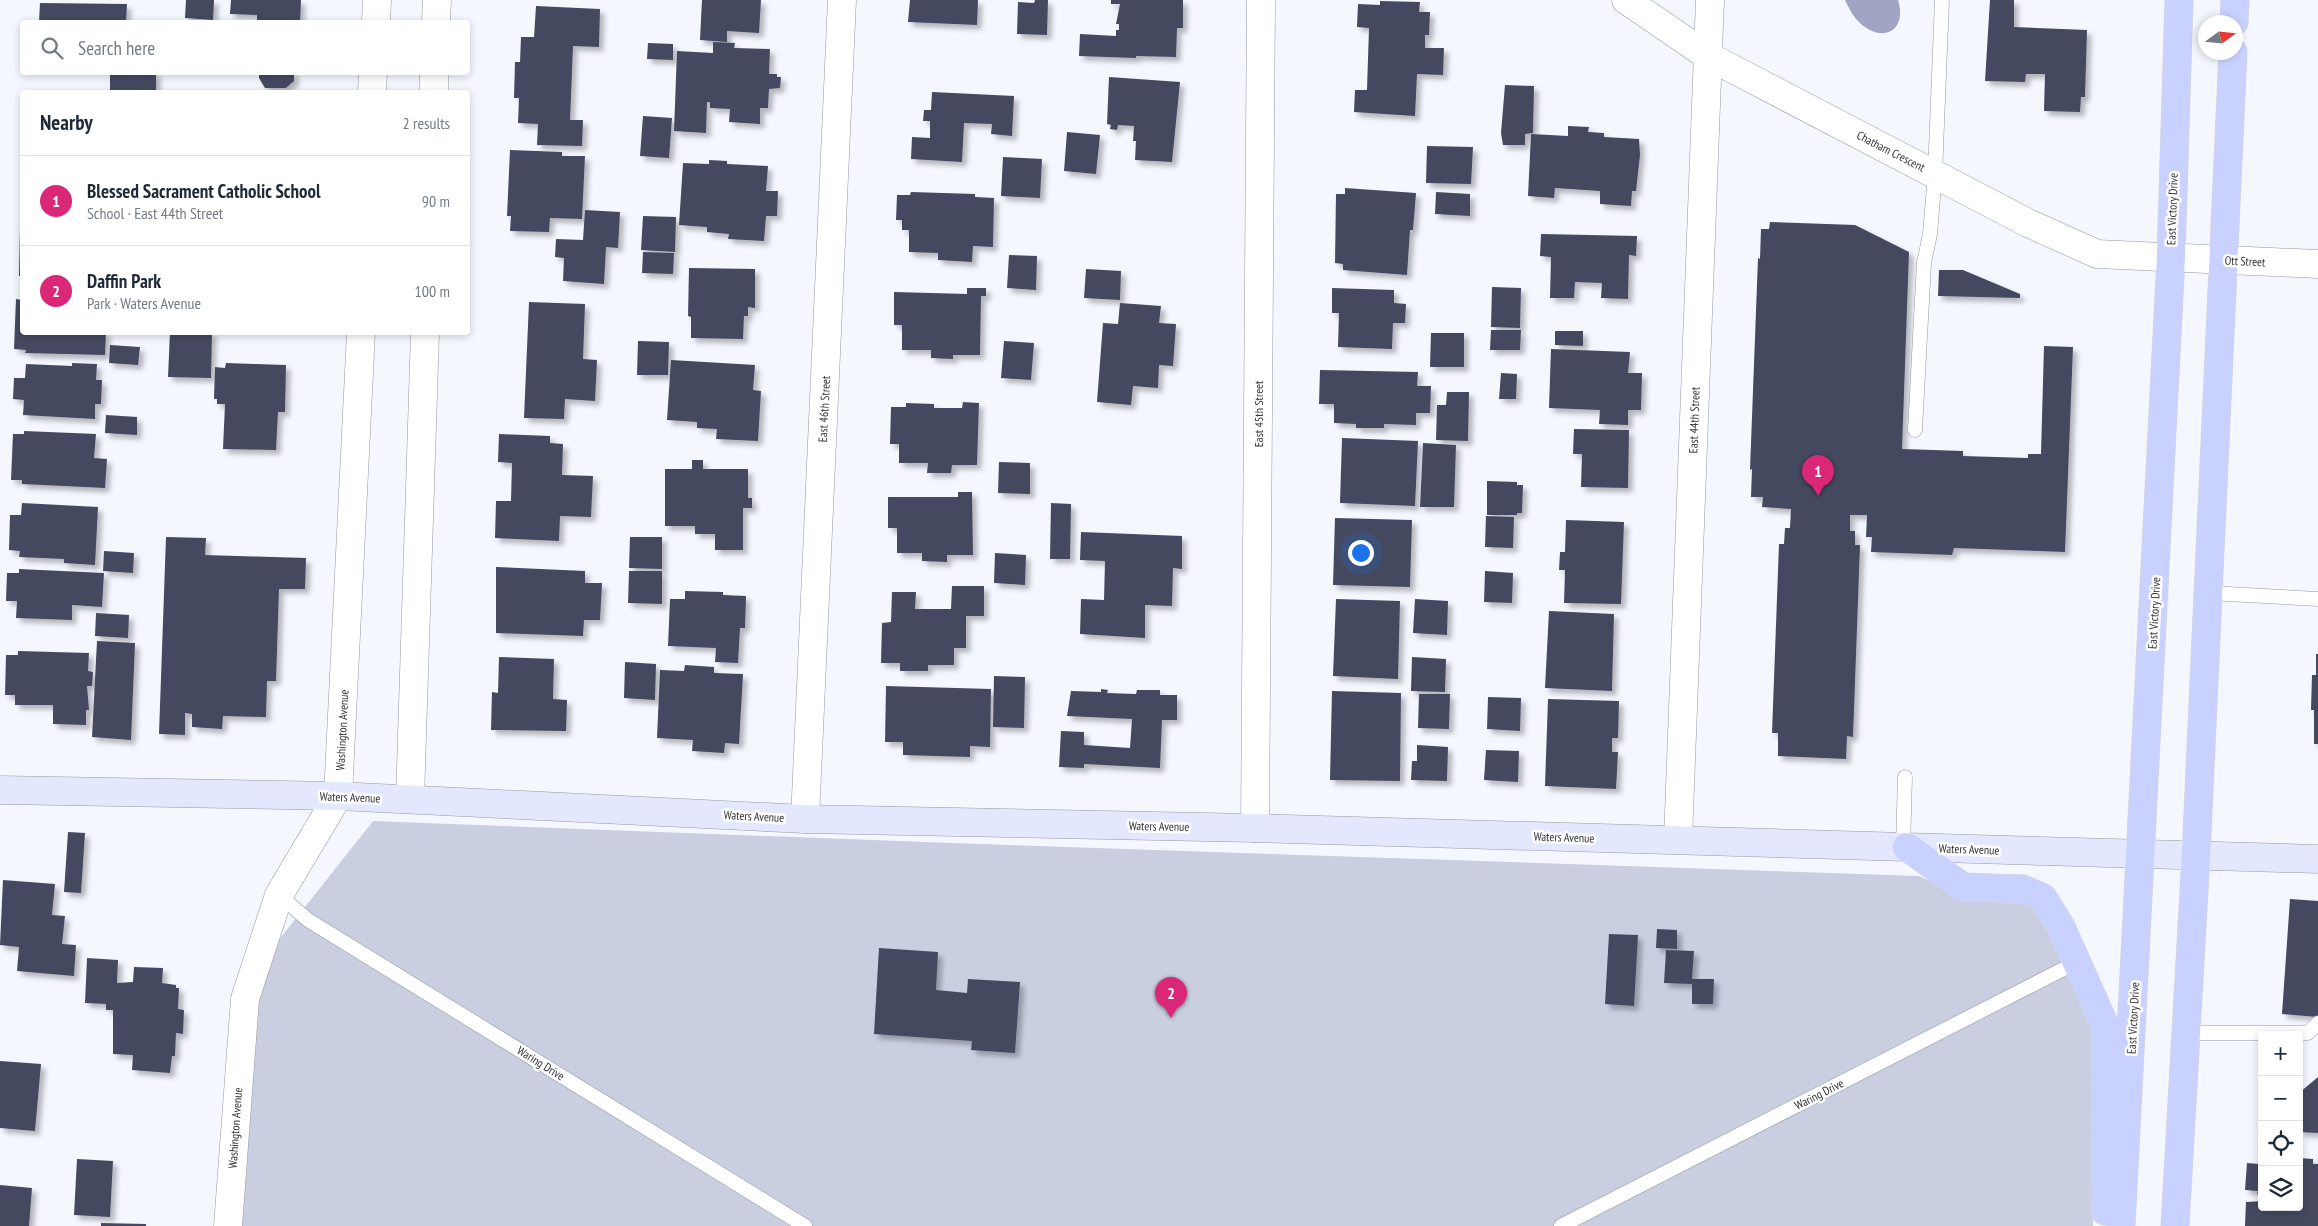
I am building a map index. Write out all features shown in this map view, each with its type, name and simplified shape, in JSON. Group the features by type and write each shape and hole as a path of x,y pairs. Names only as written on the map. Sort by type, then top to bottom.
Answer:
{"main road":[{"name":"East Victory Drive","path":"2121,1226 2142,854 2171,257 2179,0"},
{"path":"2234,15 2235,0"},
{"path":"2175,1226 2196,855 2233,60"},
{"name":"Waters Avenue","path":"0,790 338,796 805,819 1254,828 2318,859"},
{"path":"1905,847 1963,887 2023,889 2043,898 2061,927 2106,1028 2105,1226"}],"street":[{"path":"376,20 377,0"},
{"path":"436,20 437,0"},
{"name":"East 46th Street","path":"805,819 842,0"},
{"name":"East 45th Street","path":"1254,828 1261,0"},
{"name":"Chatham Crescent","path":"1626,0 1708,56 2028,223 2097,254 2171,257"},
{"name":"East 44th Street","path":"1678,840 1710,0"},
{"path":"372,90 373,75"},
{"path":"434,75 434,90"},
{"name":"Ott Street","path":"2171,257 2318,264"},
{"name":"Washington Avenue","path":"228,1226 245,999 279,895 338,796 361,335"},
{"path":"410,799 426,335"}],"lane":[{"path":"1916,430 1924,263 1930,234 1935,174 1942,0"},
{"path":"2209,592 2318,599"},
{"path":"1905,777 1905,847"},
{"name":"Waring Drive","path":"279,895 308,920 806,1226"},
{"name":"Waring Drive","path":"1561,1226 2076,962"},
{"path":"2186,1034 2308,1032 2318,1023"}],"shaded area":[{"path":"1845,0 1898,0 1900,11 1896,27 1890,32 1883,33 1866,28 1852,14"},
{"path":"373,821 1919,876 1968,897 2018,898 2039,911 2095,1034 2097,1063 2091,1158 2093,1226 240,1226 259,965"}],"building":[{"path":"186,0 214,0 213,20 185,18"},
{"path":"231,0 301,0 300,20 257,20 257,15 230,14"},
{"path":"702,0 761,0 759,33 727,31 727,42 700,40"},
{"path":"910,0 978,0 977,25 908,22"},
{"path":"1035,0 1048,0 1047,35 1017,34 1018,2 1034,3"},
{"path":"1111,0 1183,0 1183,28 1177,28 1176,57 1079,56 1080,34 1116,36 1116,30 1119,30 1119,24 1116,24 1120,4 1111,4"},
{"path":"1990,0 2014,0 2014,27 2087,30 2085,97 2081,97 2080,112 2044,111 2045,74 2026,74 2025,82 1985,81"},
{"path":"1380,1 1420,2 1419,12 1430,12 1429,35 1425,35 1425,48 1444,48 1443,75 1417,74 1415,116 1354,112 1355,90 1367,90 1369,28 1357,27 1358,4 1380,5"},
{"path":"40,3 127,4 126,20 39,20"},
{"path":"536,6 600,9 599,47 573,46 570,120 583,120 582,146 537,145 538,124 518,123 519,98 514,98 515,62 520,62 521,37 534,37"},
{"path":"713,42 735,43 734,48 770,49 769,74 777,74 777,77 781,77 780,88 769,89 768,108 760,108 760,124 729,122 730,109 710,108 710,102 707,102 706,133 674,131 677,51 713,53"},
{"path":"648,43 673,44 673,60 647,59"},
{"path":"110,75 156,75 156,90 110,90"},
{"path":"259,75 294,75 294,81 286,88 265,88"},
{"path":"1109,77 1180,82 1172,162 1135,160 1136,141 1133,141 1134,126 1118,125 1117,130 1110,129 1111,125 1107,124"},
{"path":"1505,85 1534,86 1533,133 1525,134 1525,145 1503,145 1501,133"},
{"path":"932,92 1014,96 1012,136 991,134 992,124 964,123 962,162 911,159 912,137 930,138 930,121 923,121 924,110 931,110"},
{"path":"643,116 672,118 669,158 640,156"},
{"path":"1568,126 1589,127 1588,132 1604,133 1604,137 1639,139 1640,155 1636,191 1632,191 1631,206 1600,204 1600,191 1555,188 1554,198 1528,196 1531,134 1568,136"},
{"path":"1067,132 1100,135 1096,174 1064,171"},
{"path":"1427,146 1473,147 1471,184 1426,183"},
{"path":"510,150 562,152 562,156 585,156 582,219 550,218 549,232 510,231 511,216 507,216"},
{"path":"1003,157 1042,159 1040,198 1001,196"},
{"path":"709,160 727,161 727,164 768,166 766,191 778,191 777,216 766,216 764,241 728,239 729,234 707,232 707,227 679,225 683,163 709,164"},
{"path":"1345,188 1416,193 1413,230 1410,230 1407,275 1343,270 1343,264 1335,263 1336,194 1345,194"},
{"path":"911,192 975,194 975,197 994,198 993,247 973,246 972,262 938,260 938,253 909,252 909,230 902,230 902,220 896,220 897,195 910,195"},
{"path":"1436,192 1470,194 1470,216 1435,214"},
{"path":"585,210 620,212 618,248 606,247 604,284 563,281 564,258 555,257 556,239 583,240"},
{"path":"643,216 676,217 675,252 641,250"},
{"path":"1770,222 1855,225 1909,252 1902,449 1963,451 1963,456 2028,458 2028,454 2041,454 2044,346 2073,347 2065,552 1954,548 1952,555 1871,552 1872,537 1866,537 1867,515 1850,515 1850,531 1855,531 1855,545 1860,545 1853,737 1847,736 1846,759 1778,756 1778,733 1772,733 1779,544 1784,544 1785,528 1790,528 1791,509 1762,507 1763,497 1751,497 1752,469 1750,470 1758,258 1760,259 1761,229 1769,229"},
{"path":"20,228 20,276 19,276"},
{"path":"1541,234 1637,236 1636,256 1629,255 1628,299 1601,298 1602,283 1575,282 1574,298 1550,298 1551,257 1540,256"},
{"path":"643,252 674,253 673,274 642,273"},
{"path":"1009,255 1037,256 1036,290 1007,288"},
{"path":"689,268 755,269 755,308 748,307 748,316 744,316 743,339 691,338 691,317 688,316"},
{"path":"1086,269 1121,271 1120,300 1084,298"},
{"path":"1939,270 1963,270 2020,294 2020,298 1938,296"},
{"path":"1492,287 1521,288 1520,328 1491,327"},
{"path":"967,288 986,288 986,296 981,296 980,355 953,355 953,359 931,358 931,350 902,350 902,325 894,325 894,292 967,294"},
{"path":"1332,288 1394,290 1394,303 1406,304 1405,323 1393,323 1392,349 1338,347 1339,313 1332,313"},
{"path":"16,299 20,300 20,335 106,335 105,355 25,353 26,350 14,349"},
{"path":"529,302 585,304 583,359 597,360 595,401 565,399 564,419 524,418"},
{"path":"1120,303 1161,306 1159,323 1176,324 1173,366 1159,365 1158,388 1133,386 1131,405 1097,402 1103,323 1118,324"},
{"path":"1491,330 1521,330 1520,350 1490,350"},
{"path":"1555,331 1583,331 1583,346 1555,345"},
{"path":"1431,333 1464,333 1464,367 1430,367"},
{"path":"170,335 212,335 211,378 168,377"},
{"path":"638,341 669,342 668,375 637,375"},
{"path":"1004,341 1034,343 1031,380 1001,378"},
{"path":"110,345 140,347 138,365 109,363"},
{"path":"1551,349 1630,352 1628,373 1642,373 1641,410 1628,410 1628,425 1599,424 1600,410 1549,408"},
{"path":"671,360 755,365 753,390 761,391 758,441 716,439 717,429 697,428 697,422 667,420"},
{"path":"72,363 97,364 96,380 102,380 101,404 95,404 95,419 23,415 24,400 13,399 14,378 25,378 26,364 72,366"},
{"path":"226,363 286,365 285,412 278,412 276,450 223,449 225,404 217,404 217,399 214,399 215,367 225,368"},
{"path":"1320,370 1418,372 1417,386 1431,386 1430,413 1416,413 1416,425 1384,424 1384,428 1356,428 1356,424 1334,423 1334,404 1319,404"},
{"path":"1501,373 1517,374 1516,399 1499,399"},
{"path":"1447,392 1469,392 1468,441 1436,440 1437,405 1446,405"},
{"path":"963,402 979,403 977,465 952,465 951,473 927,473 928,463 899,463 899,444 890,444 891,407 906,407 906,403 934,404 934,408 962,408"},
{"path":"106,415 137,417 137,435 105,433"},
{"path":"1574,429 1629,430 1628,488 1581,487 1582,454 1573,454"},
{"path":"24,431 96,434 94,458 107,459 105,488 22,484 22,480 11,480 13,434 24,434"},
{"path":"499,434 550,436 550,443 563,444 562,475 593,476 591,517 560,516 559,541 495,538 496,501 511,501 512,463 498,462"},
{"path":"1342,438 1418,441 1415,506 1340,503"},
{"path":"1423,443 1456,445 1454,507 1420,507"},
{"path":"692,460 703,460 703,469 748,469 748,498 752,498 752,508 743,508 743,550 715,550 715,534 695,534 695,526 665,526 665,469 692,469"},
{"path":"999,462 1030,463 1030,494 998,493"},
{"path":"1487,481 1517,482 1517,485 1523,485 1522,513 1517,513 1517,515 1487,515"},
{"path":"958,492 972,492 973,555 947,555 947,562 922,561 922,553 897,553 897,528 888,528 888,497 958,497"},
{"path":"22,503 98,507 95,565 64,563 64,559 19,557 20,551 9,550 10,515 21,515"},
{"path":"1051,503 1071,504 1070,559 1050,559"},
{"path":"1486,516 1514,517 1513,548 1485,547"},
{"path":"1335,518 1412,520 1410,587 1333,585"},
{"path":"1566,520 1624,522 1621,604 1564,603 1565,570 1559,570 1560,552 1565,552"},
{"path":"1081,532 1182,536 1182,569 1173,568 1172,606 1145,605 1145,638 1080,634 1081,599 1104,600 1105,561 1080,560"},
{"path":"166,537 206,538 205,555 306,558 305,589 279,589 276,681 267,681 266,717 223,716 222,729 192,727 192,714 185,713 185,735 159,734"},
{"path":"630,537 662,537 662,569 629,568"},
{"path":"104,551 134,553 133,573 103,571"},
{"path":"995,553 1026,555 1025,585 994,583"},
{"path":"496,567 585,571 585,583 602,583 600,620 584,620 583,636 496,633"},
{"path":"19,569 104,573 102,607 72,605 72,620 16,618 17,601 6,601 7,573 19,573"},
{"path":"629,571 662,571 662,604 628,603"},
{"path":"1485,571 1513,573 1512,603 1484,602"},
{"path":"952,586 984,586 984,616 966,616 966,648 954,648 954,665 928,665 928,671 900,671 900,663 881,663 882,623 891,622 892,592 916,592 915,609 951,609"},
{"path":"685,591 723,592 723,595 746,596 745,628 740,628 738,663 715,662 716,648 668,646 670,599 685,599"},
{"path":"1336,599 1400,601 1398,679 1333,676"},
{"path":"1415,599 1448,601 1447,635 1413,633"},
{"path":"1549,611 1614,614 1612,691 1545,688"},
{"path":"96,613 129,615 128,638 95,636"},
{"path":"97,641 135,643 131,740 92,737"},
{"path":"18,651 89,653 88,671 93,672 92,686 87,686 89,710 86,710 86,725 53,724 53,705 15,705 15,695 5,695 6,655 18,655"},
{"path":"2316,654 2318,654 2318,744 2314,744 2314,710 2311,710 2312,675 2316,675"},
{"path":"499,657 554,659 553,699 567,700 566,731 491,730 492,692 498,693"},
{"path":"1412,657 1446,659 1445,692 1411,691"},
{"path":"625,662 656,664 655,700 624,698"},
{"path":"685,665 714,667 714,673 743,674 739,744 725,743 724,753 692,751 693,740 657,738 660,670 684,671"},
{"path":"994,676 1025,677 1024,728 993,727"},
{"path":"886,686 991,689 990,747 970,746 970,757 903,755 903,742 885,742"},
{"path":"1101,689 1108,690 1107,693 1136,694 1137,690 1160,690 1160,695 1177,695 1177,720 1162,720 1160,768 1084,764 1084,768 1059,767 1061,731 1084,732 1084,745 1130,748 1132,719 1067,716 1071,691 1101,692"},
{"path":"1332,691 1401,693 1400,781 1330,780"},
{"path":"1419,694 1450,694 1449,729 1418,728"},
{"path":"1488,697 1521,698 1520,731 1487,729"},
{"path":"1548,699 1619,701 1618,738 1612,738 1612,752 1618,752 1616,789 1545,786"},
{"path":"1417,745 1448,747 1447,781 1411,780 1412,761 1417,761"},
{"path":"1486,750 1519,751 1518,782 1484,780"},
{"path":"68,832 85,833 81,893 64,892"},
{"path":"3,880 55,884 52,915 65,916 62,944 76,945 74,976 17,971 19,947 0,945"},
{"path":"2290,899 2318,901 2318,1017 2282,1014"},
{"path":"1657,929 1677,930 1677,949 1656,948"},
{"path":"1609,934 1638,935 1634,1006 1605,1004"},
{"path":"879,948 938,952 936,990 967,993 968,979 1020,982 1015,1053 971,1050 972,1041 874,1034"},
{"path":"1666,950 1694,951 1692,979 1714,979 1713,1004 1692,1004 1692,984 1664,983"},
{"path":"87,958 118,960 117,983 133,982 134,967 163,968 162,983 176,985 176,988 179,988 178,1009 184,1010 183,1034 176,1033 175,1056 172,1056 170,1073 132,1070 133,1055 113,1054 113,1010 106,1010 106,1004 85,1003"},
{"path":"0,1061 41,1064 35,1131 0,1128"},
{"path":"2318,1077 2318,1133 2303,1132 2303,1090"},
{"path":"2303,1158 2313,1159 2313,1164 2318,1164 2318,1226 2245,1226 2246,1202 2258,1201 2258,1211 2303,1211"},
{"path":"77,1159 113,1161 110,1217 74,1215"},
{"path":"2247,1163 2258,1164 2258,1191 2245,1190"},
{"path":"0,1185 32,1188 29,1226 0,1226"},
{"path":"101,1223 146,1224 146,1226 101,1226"}],"place":[{"name":"Blessed Sacrament Catholic School","path":"1818,496"},
{"name":"Daffin Park","path":"1171,1018"}]}
